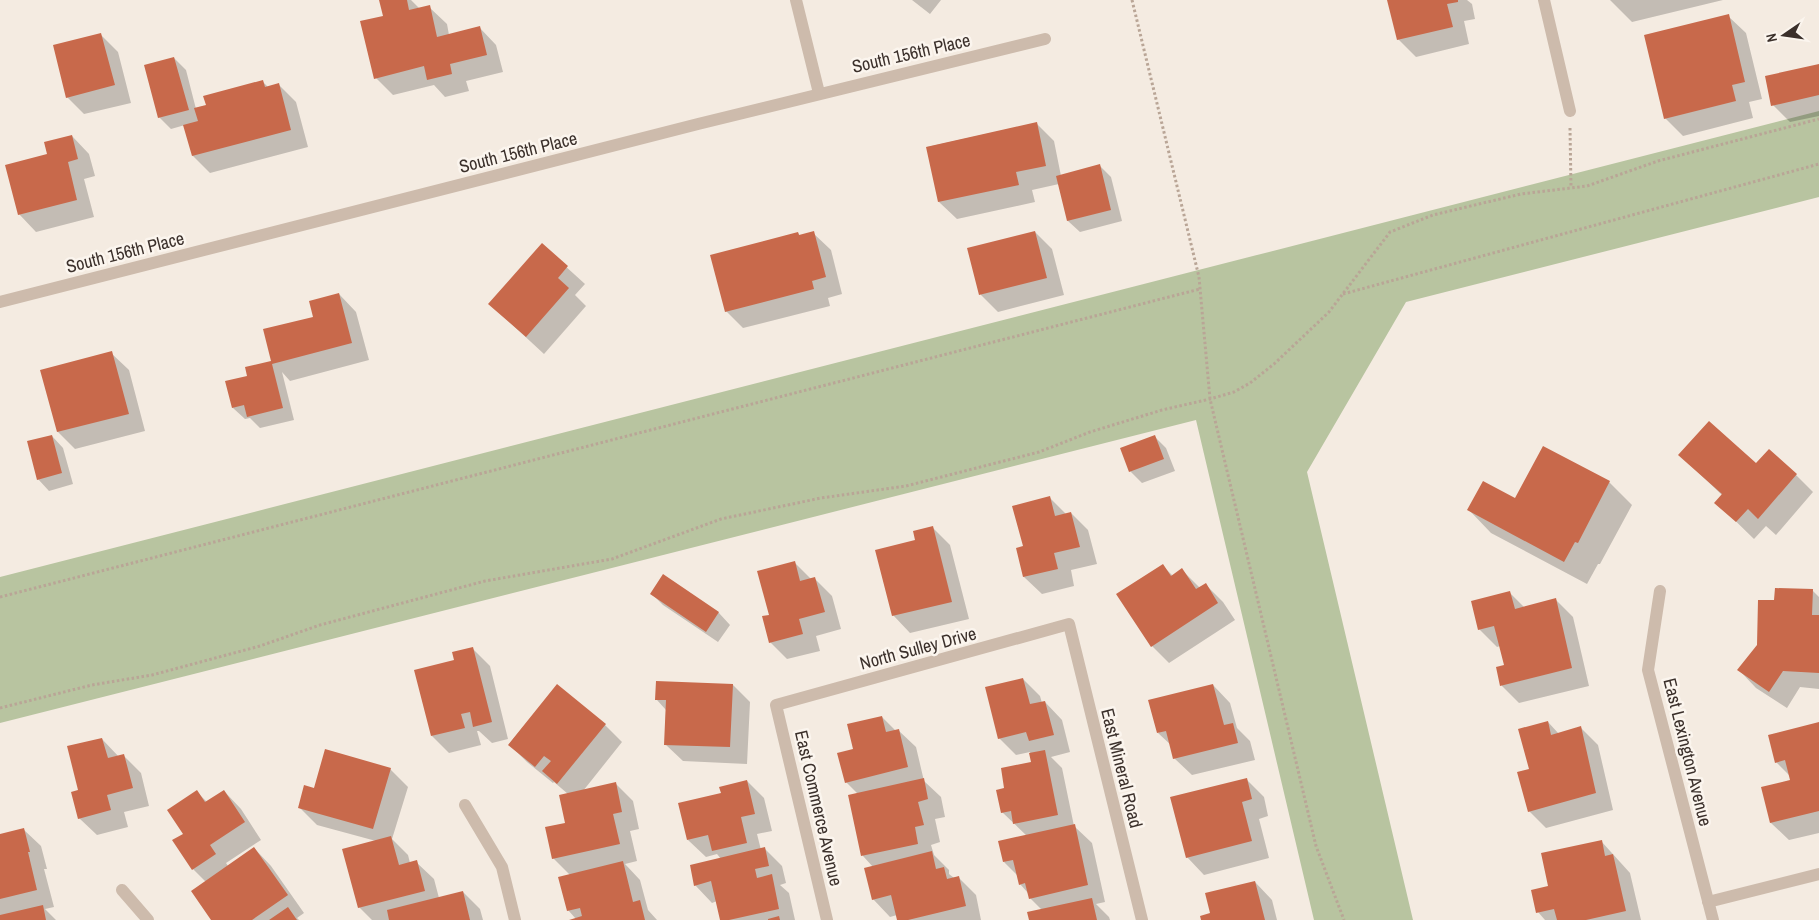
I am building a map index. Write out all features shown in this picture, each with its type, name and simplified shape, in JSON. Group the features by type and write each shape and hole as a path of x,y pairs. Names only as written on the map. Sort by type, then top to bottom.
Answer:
{"street":[{"path":"796,0 819,93"},
{"path":"1544,0 1570,111"},
{"name":"South 156th Place","path":"0,302 819,93 1044,39"},
{"name":"East Lexington Avenue","path":"1660,591 1648,670 1713,920"},
{"name":"North Sulley Drive","path":"776,704 1069,624"},
{"name":"East Mineral Road","path":"1069,624 1142,920"},
{"name":"East Commerce Avenue","path":"776,704 827,920"},
{"path":"465,805 502,867 515,920"},
{"path":"1708,902 1819,874"},
{"path":"122,890 148,920"}],"path":[{"path":"1132,0 1199,277 1210,399 1316,846 1344,920"},
{"path":"1570,111 1571,187"},
{"path":"0,708 92,685 152,675 260,646 320,625 486,581 612,559 721,519 821,498 906,486 1020,457 1039,452 1090,432 1162,410 1234,392 1250,383 1274,364 1329,312 1390,232 1433,215 1521,194 1586,186 1658,161 1819,119"},
{"path":"1342,294 1819,164"},
{"path":"0,598 1200,289"}],"green space":[{"path":"1819,111 1819,197 1406,302 1307,472 1413,920 1314,920 1196,420 0,723 0,577"}],"building":[{"path":"379,0 407,0 409,10 430,5 437,37 480,26 487,55 450,64 452,74 427,80 424,66 374,79 360,21 383,16"},
{"path":"1387,0 1458,0 1458,2 1447,4 1453,27 1397,40"},
{"path":"1729,14 1745,82 1732,85 1736,101 1664,119 1644,35"},
{"path":"101,33 115,85 66,98 53,45"},
{"path":"174,57 189,110 158,118 144,65"},
{"path":"1819,64 1819,95 1771,106 1765,76"},
{"path":"263,80 265,87 279,83 291,130 192,156 183,125 198,121 194,108 206,105 203,96"},
{"path":"1037,122 1046,166 1016,172 1019,185 938,202 926,147"},
{"path":"72,135 78,159 68,162 77,200 18,215 5,165 47,154 44,142"},
{"path":"1100,164 1111,210 1067,221 1056,176"},
{"path":"814,231 826,277 812,281 814,289 725,312 710,255 798,232 799,235"},
{"path":"1035,231 1047,278 979,295 967,248"},
{"path":"542,243 568,266 558,278 569,288 526,337 488,304"},
{"path":"339,293 352,343 272,364 283,408 247,417 244,405 232,408 225,381 247,376 245,367 271,361 263,329 313,317 309,301"},
{"path":"112,351 129,414 57,432 40,370"},
{"path":"1709,421 1756,463 1769,449 1797,474 1758,519 1748,509 1736,522 1714,503 1722,494 1678,455"},
{"path":"52,435 62,473 37,480 27,441"},
{"path":"1155,435 1164,459 1129,472 1120,448"},
{"path":"1543,446 1610,481 1578,543 1575,542 1564,562 1467,510 1483,481 1515,498"},
{"path":"1050,496 1055,516 1071,512 1080,547 1054,553 1058,569 1023,577 1016,548 1023,546 1012,506"},
{"path":"933,526 952,602 892,616 875,550 915,540 913,531"},
{"path":"795,561 800,581 815,577 825,612 799,619 803,634 769,643 762,616 769,615 757,571"},
{"path":"1163,564 1171,576 1182,568 1196,589 1206,583 1218,603 1151,647 1116,594"},
{"path":"663,574 719,612 706,632 650,594"},
{"path":"1775,588 1813,589 1812,615 1819,615 1819,673 1783,671 1769,692 1737,670 1757,645 1758,600 1774,600"},
{"path":"1510,591 1515,609 1556,598 1572,668 1500,686 1496,667 1504,665 1494,626 1478,630 1471,601"},
{"path":"473,647 492,722 473,727 470,712 461,714 465,728 431,736 414,670 454,660 452,652"},
{"path":"1023,678 1030,704 1045,701 1054,735 1029,741 1026,732 998,739 985,687"},
{"path":"656,681 733,684 730,747 664,745 666,700 655,700"},
{"path":"557,684 606,724 557,784 542,771 551,761 544,756 535,767 508,745"},
{"path":"1213,684 1224,725 1233,723 1238,743 1173,759 1166,731 1157,733 1148,700"},
{"path":"882,716 886,732 899,729 908,767 845,783 837,753 853,749 847,724"},
{"path":"1548,721 1551,735 1581,726 1596,793 1528,812 1517,772 1529,769 1518,729"},
{"path":"1819,722 1819,811 1770,823 1761,787 1790,780 1785,760 1775,763 1768,735"},
{"path":"102,738 108,758 124,754 133,788 107,795 111,810 78,819 71,792 78,790 67,746"},
{"path":"325,749 391,768 373,829 298,808 304,785 314,788"},
{"path":"1045,750 1058,815 1013,824 1011,811 1001,813 996,790 1004,788 1001,768 1031,762 1029,753"},
{"path":"924,778 928,799 918,802 924,825 915,827 918,844 861,856 848,795"},
{"path":"1247,778 1252,799 1242,802 1252,841 1186,858 1170,797"},
{"path":"747,780 755,814 741,817 747,843 712,851 708,835 687,840 678,803 721,793 719,787"},
{"path":"616,782 622,812 613,814 620,844 552,859 545,827 565,823 559,795"},
{"path":"197,790 205,802 224,790 245,822 210,845 216,854 192,870 172,840 183,834 167,810"},
{"path":"1075,824 1088,885 1029,899 1025,883 1019,885 1013,860 1003,862 998,841"},
{"path":"24,828 37,890 0,899 0,834"},
{"path":"391,836 399,865 417,860 425,891 358,908 342,849"},
{"path":"1602,840 1605,856 1613,854 1626,911 1586,920 1557,920 1554,909 1536,913 1531,890 1548,886 1541,853"},
{"path":"254,847 288,895 252,920 211,920 191,891"},
{"path":"765,847 769,866 755,869 757,878 772,874 779,909 729,920 720,920 711,881 694,886 690,865"},
{"path":"932,851 936,869 944,867 947,879 959,876 966,906 908,920 897,920 891,895 872,900 864,868"},
{"path":"623,861 633,902 640,900 645,920 569,920 582,916 580,908 567,911 558,877"},
{"path":"1255,881 1265,920 1201,920 1200,916 1210,913 1205,893"},
{"path":"463,891 470,920 389,920 387,910"},
{"path":"1092,898 1097,920 1029,920 1027,912"},
{"path":"43,905 46,920 0,920 0,915"},
{"path":"288,907 297,920 269,920"},
{"path":"779,916 780,920 768,920 768,919"}]}
